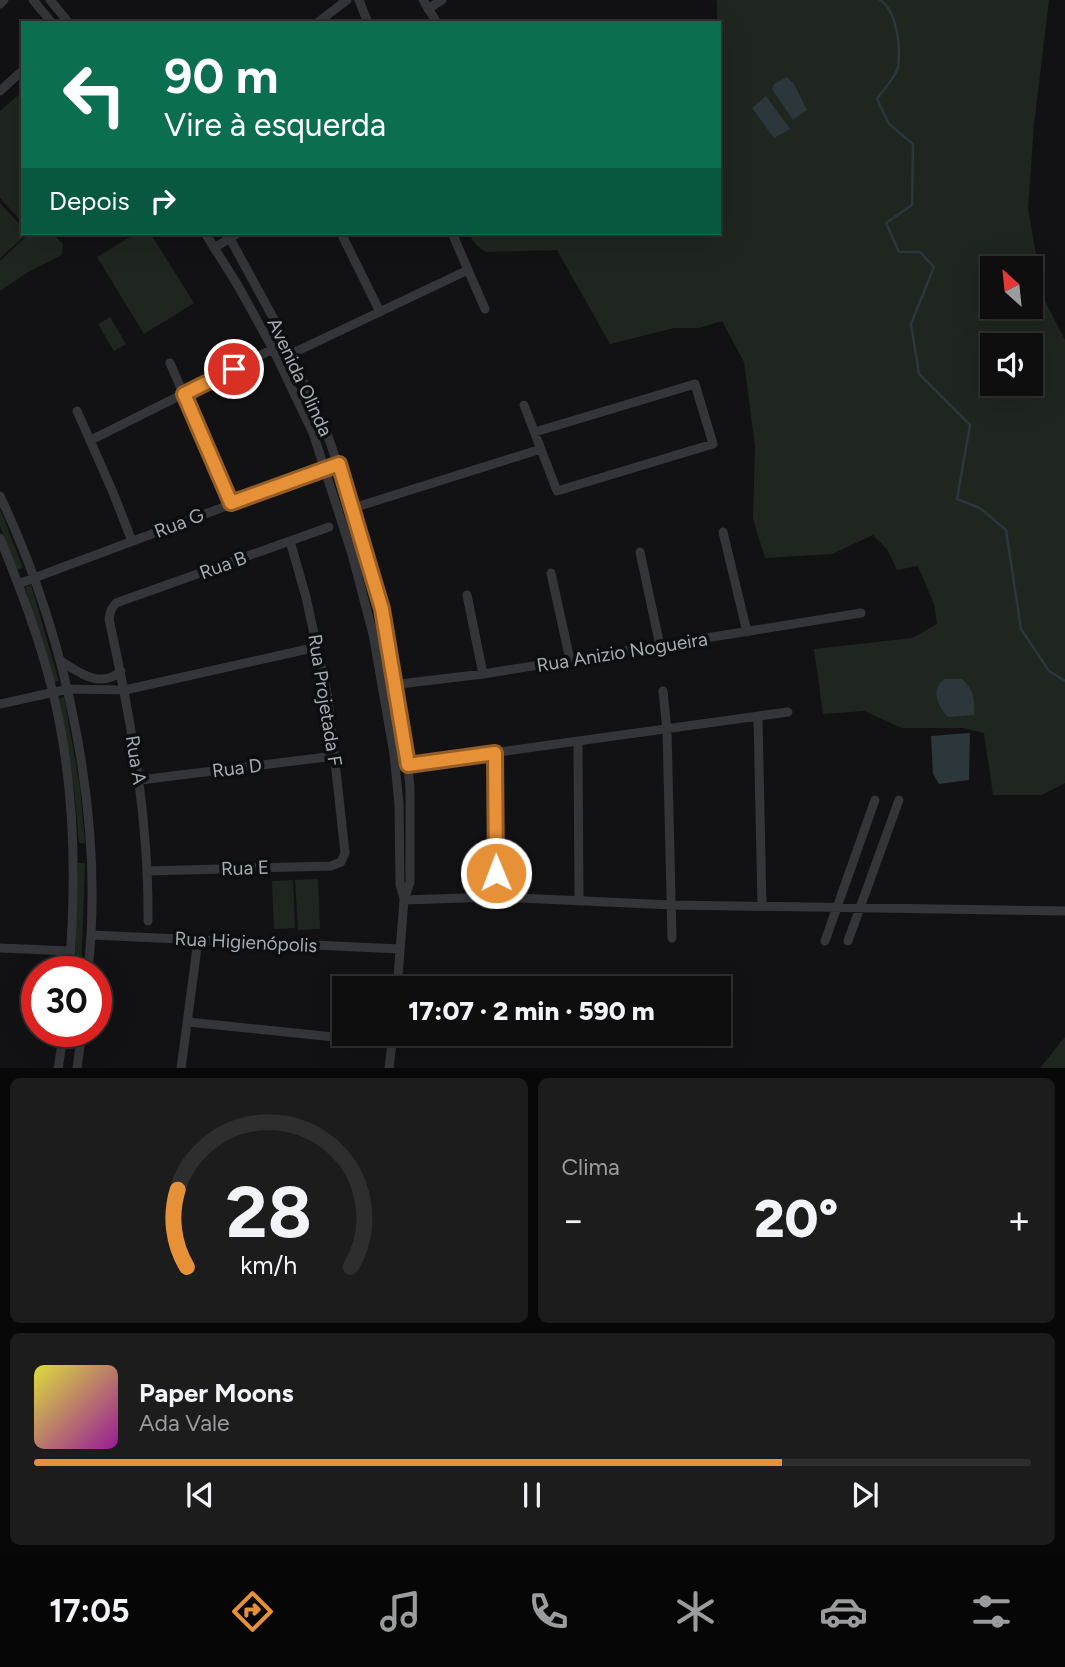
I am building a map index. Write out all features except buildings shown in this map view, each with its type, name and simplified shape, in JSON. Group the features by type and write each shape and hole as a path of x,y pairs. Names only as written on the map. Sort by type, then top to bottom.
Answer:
{"street":[{"path":"0,4 4,0"},
{"path":"33,0 50,21"},
{"path":"50,0 67,21"},
{"path":"320,21 347,0"},
{"path":"359,0 367,21"},
{"path":"422,0 436,21"},
{"path":"428,9 442,0"},
{"path":"0,91 21,72"},
{"name":"Avenida Olinda","path":"206,235 273,349 313,433 352,554 368,612 396,766 400,885 404,900"},
{"path":"214,248 231,235"},
{"name":"Avenida Olinda","path":"232,235 325,428 353,508 382,609 408,765 410,882 404,900 398,976"},
{"path":"342,235 380,312"},
{"path":"453,235 485,309"},
{"path":"291,354 468,270"},
{"path":"248,305 261,297"},
{"path":"91,440 273,349"},
{"path":"170,363 231,503"},
{"path":"524,405 556,491 713,444 695,384 535,432"},
{"path":"77,411 132,541"},
{"path":"353,508 541,449"},
{"name":"Rua G","path":"18,584 339,464"},
{"path":"0,496 33,579 68,689 85,789 90,855 92,935 90,956"},
{"name":"Rua B","path":"116,603 329,527"},
{"path":"723,532 747,632"},
{"path":"0,538 35,628 53,692 68,775 74,856 70,956"},
{"name":"Rua Projetada F","path":"290,541 328,698 345,853 341,862"},
{"path":"352,554 365,549"},
{"path":"640,552 660,646"},
{"path":"551,573 570,660"},
{"path":"467,595 483,674"},
{"name":"Rua A","path":"116,603 109,619 125,690 140,780 148,871 148,922"},
{"name":"Rua Anizio Nogueira","path":"383,686 483,674 861,613"},
{"path":"0,704 68,689 125,690 317,647"},
{"path":"61,661 88,678 105,679 114,677 121,671"},
{"path":"80,674 81,688"},
{"path":"663,691 667,730 672,938"},
{"path":"396,766 788,712"},
{"path":"758,718 762,906"},
{"path":"578,742 579,900"},
{"path":"495,753 496,897"},
{"name":"Rua D","path":"140,780 335,756"},
{"path":"825,941 875,800"},
{"path":"848,941 899,800"},
{"path":"74,856 90,855"},
{"name":"Rua E","path":"148,871 331,866 341,862"},
{"path":"404,900 496,897 672,905 1065,911"},
{"name":"Rua Higienópolis","path":"92,935 400,949"},
{"path":"181,1068 198,940"},
{"path":"0,948 71,951"},
{"path":"187,1022 332,1034"},
{"path":"389,1068 391,1046"},
{"path":"58,1068 61,1047"},
{"path":"77,1068 80,1047"}],"shaded area":[{"path":"717,0 1049,0 1034,125 1028,209 1036,256 980,256 980,319 1043,319 1043,293 1065,340 1065,783 1042,795 993,795 984,733 963,728 902,728 864,711 823,714 814,649 912,638 937,624 934,604 918,566 897,570 887,549 873,535 832,554 765,558 753,519 755,446 744,362 722,321 699,328 674,328 610,344 557,250 486,252 476,245 469,235 721,235 721,21 717,21"},
{"path":"787,77 794,84 807,110 793,120 772,89 774,84"},
{"path":"21,93 21,221 0,198 0,111"},
{"path":"766,96 790,129 774,138 752,108"},
{"path":"0,203 21,226 21,235 26,235 0,258"},
{"path":"28,235 53,235 63,244 62,255 28,272 0,291 0,261"},
{"path":"134,235 151,235 194,303 144,334 97,257"},
{"path":"110,317 126,344 114,351 98,324"},
{"path":"0,509 23,568 17,570 0,526"},
{"path":"31,585 59,681 53,682 25,587"},
{"path":"945,679 962,679 966,683 973,696 974,715 948,717 944,713 936,692"},
{"path":"64,697 80,787 85,843 79,843 74,788 59,699"},
{"path":"970,733 969,780 939,784 933,774 931,736"},
{"path":"78,863 85,863 82,956 75,956"},
{"path":"318,879 320,929 298,930 295,880"},
{"path":"293,880 295,928 274,929 272,881"},
{"path":"1065,1037 1065,1068 1040,1068"}],"waterway":[{"path":"880,0 886,5 894,21 899,59 895,75 877,99 889,124 913,144 912,205 886,223 899,252 920,252 934,267 911,324 919,374 970,425 957,499 980,508 1006,530 1021,629 1049,671 1065,681"}],"route":[{"path":"234,369 184,394 231,503 339,464 382,609 408,765 495,753 496,873"}]}
